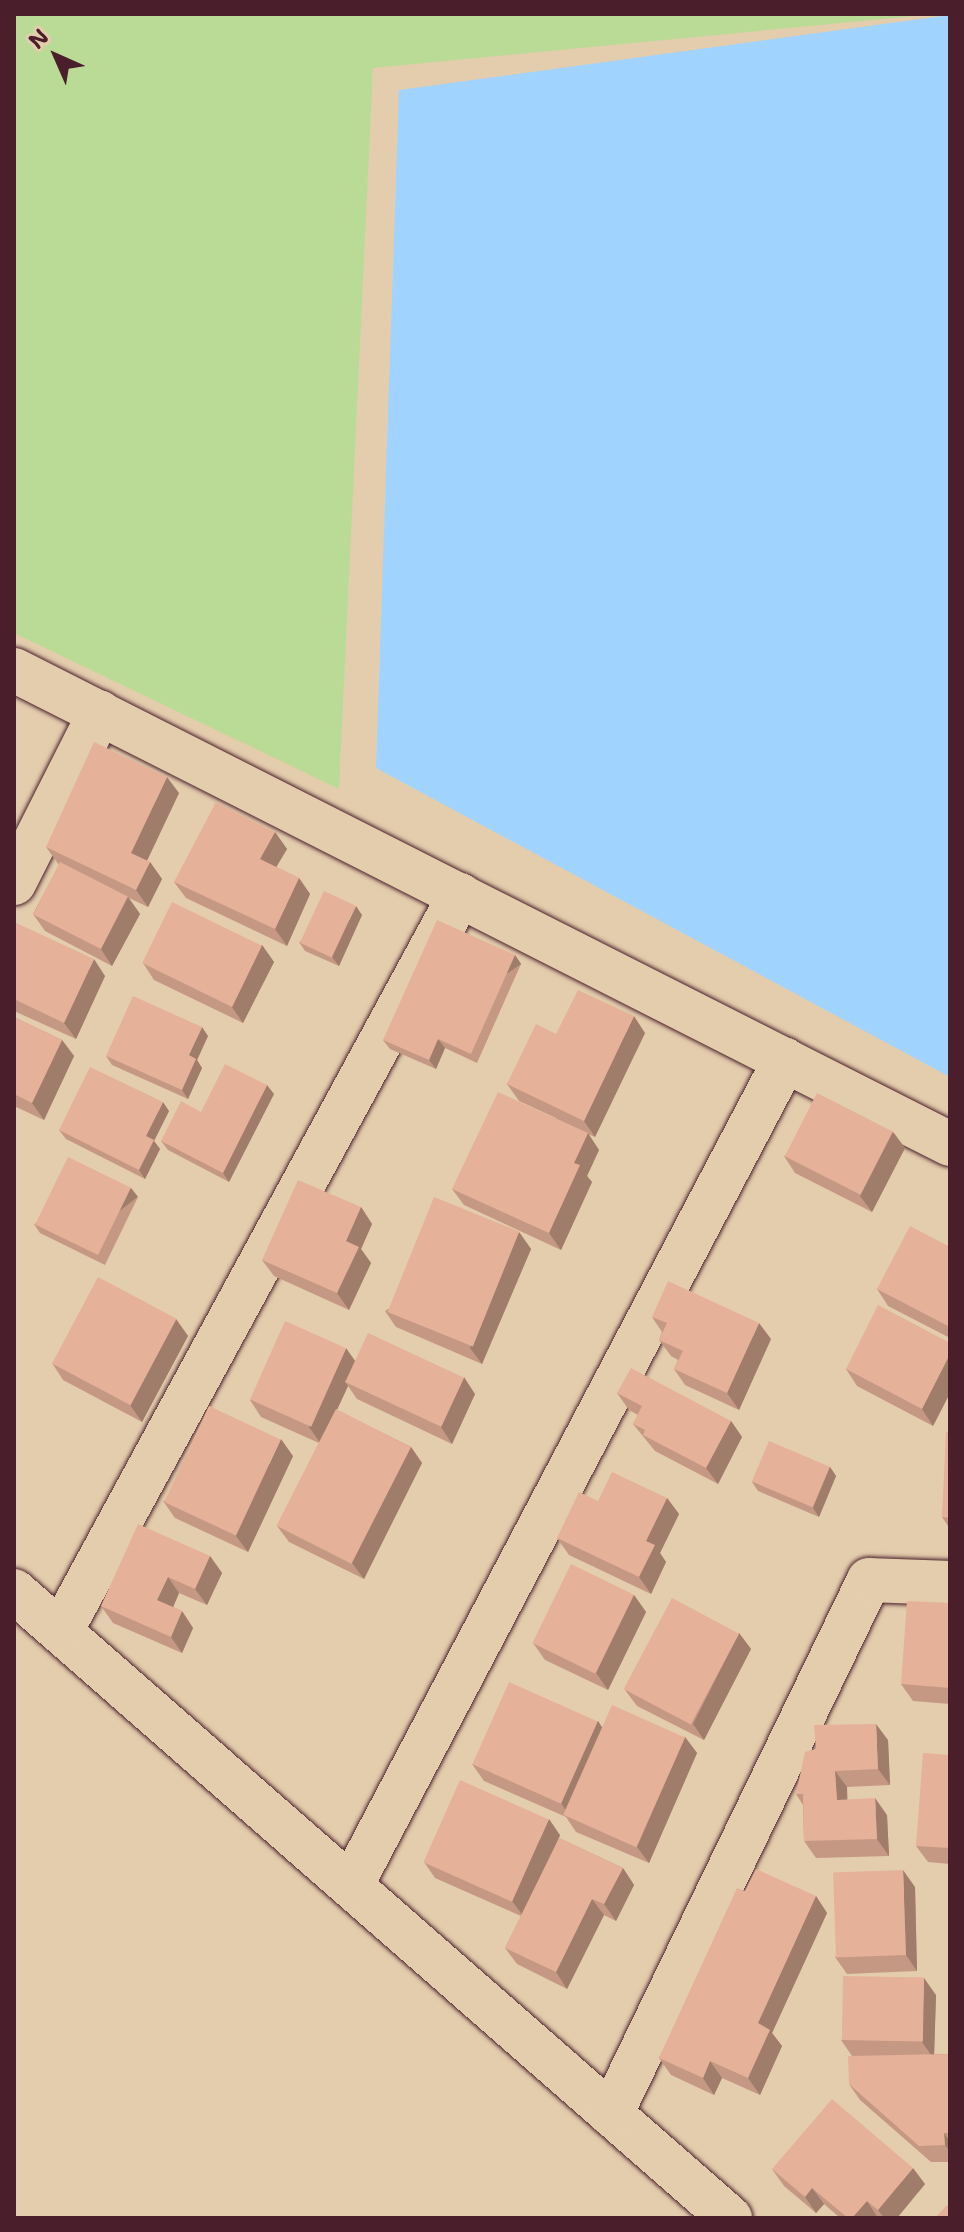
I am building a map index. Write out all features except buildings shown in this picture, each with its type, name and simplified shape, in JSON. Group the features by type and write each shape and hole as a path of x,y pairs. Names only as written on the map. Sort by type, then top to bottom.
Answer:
{"street":[{"path":"14,670 950,1144"},
{"path":"14,883 100,713"},
{"path":"62,1629 460,895"},
{"path":"352,1884 785,1060"},
{"path":"611,2114 869,1580 950,1583"},
{"path":"14,1591 62,1629 730,2218"}],"green space":[{"path":"14,14 935,14 373,68 339,789 14,633"}],"water":[{"path":"950,15 950,1077 376,768 399,90"}]}
